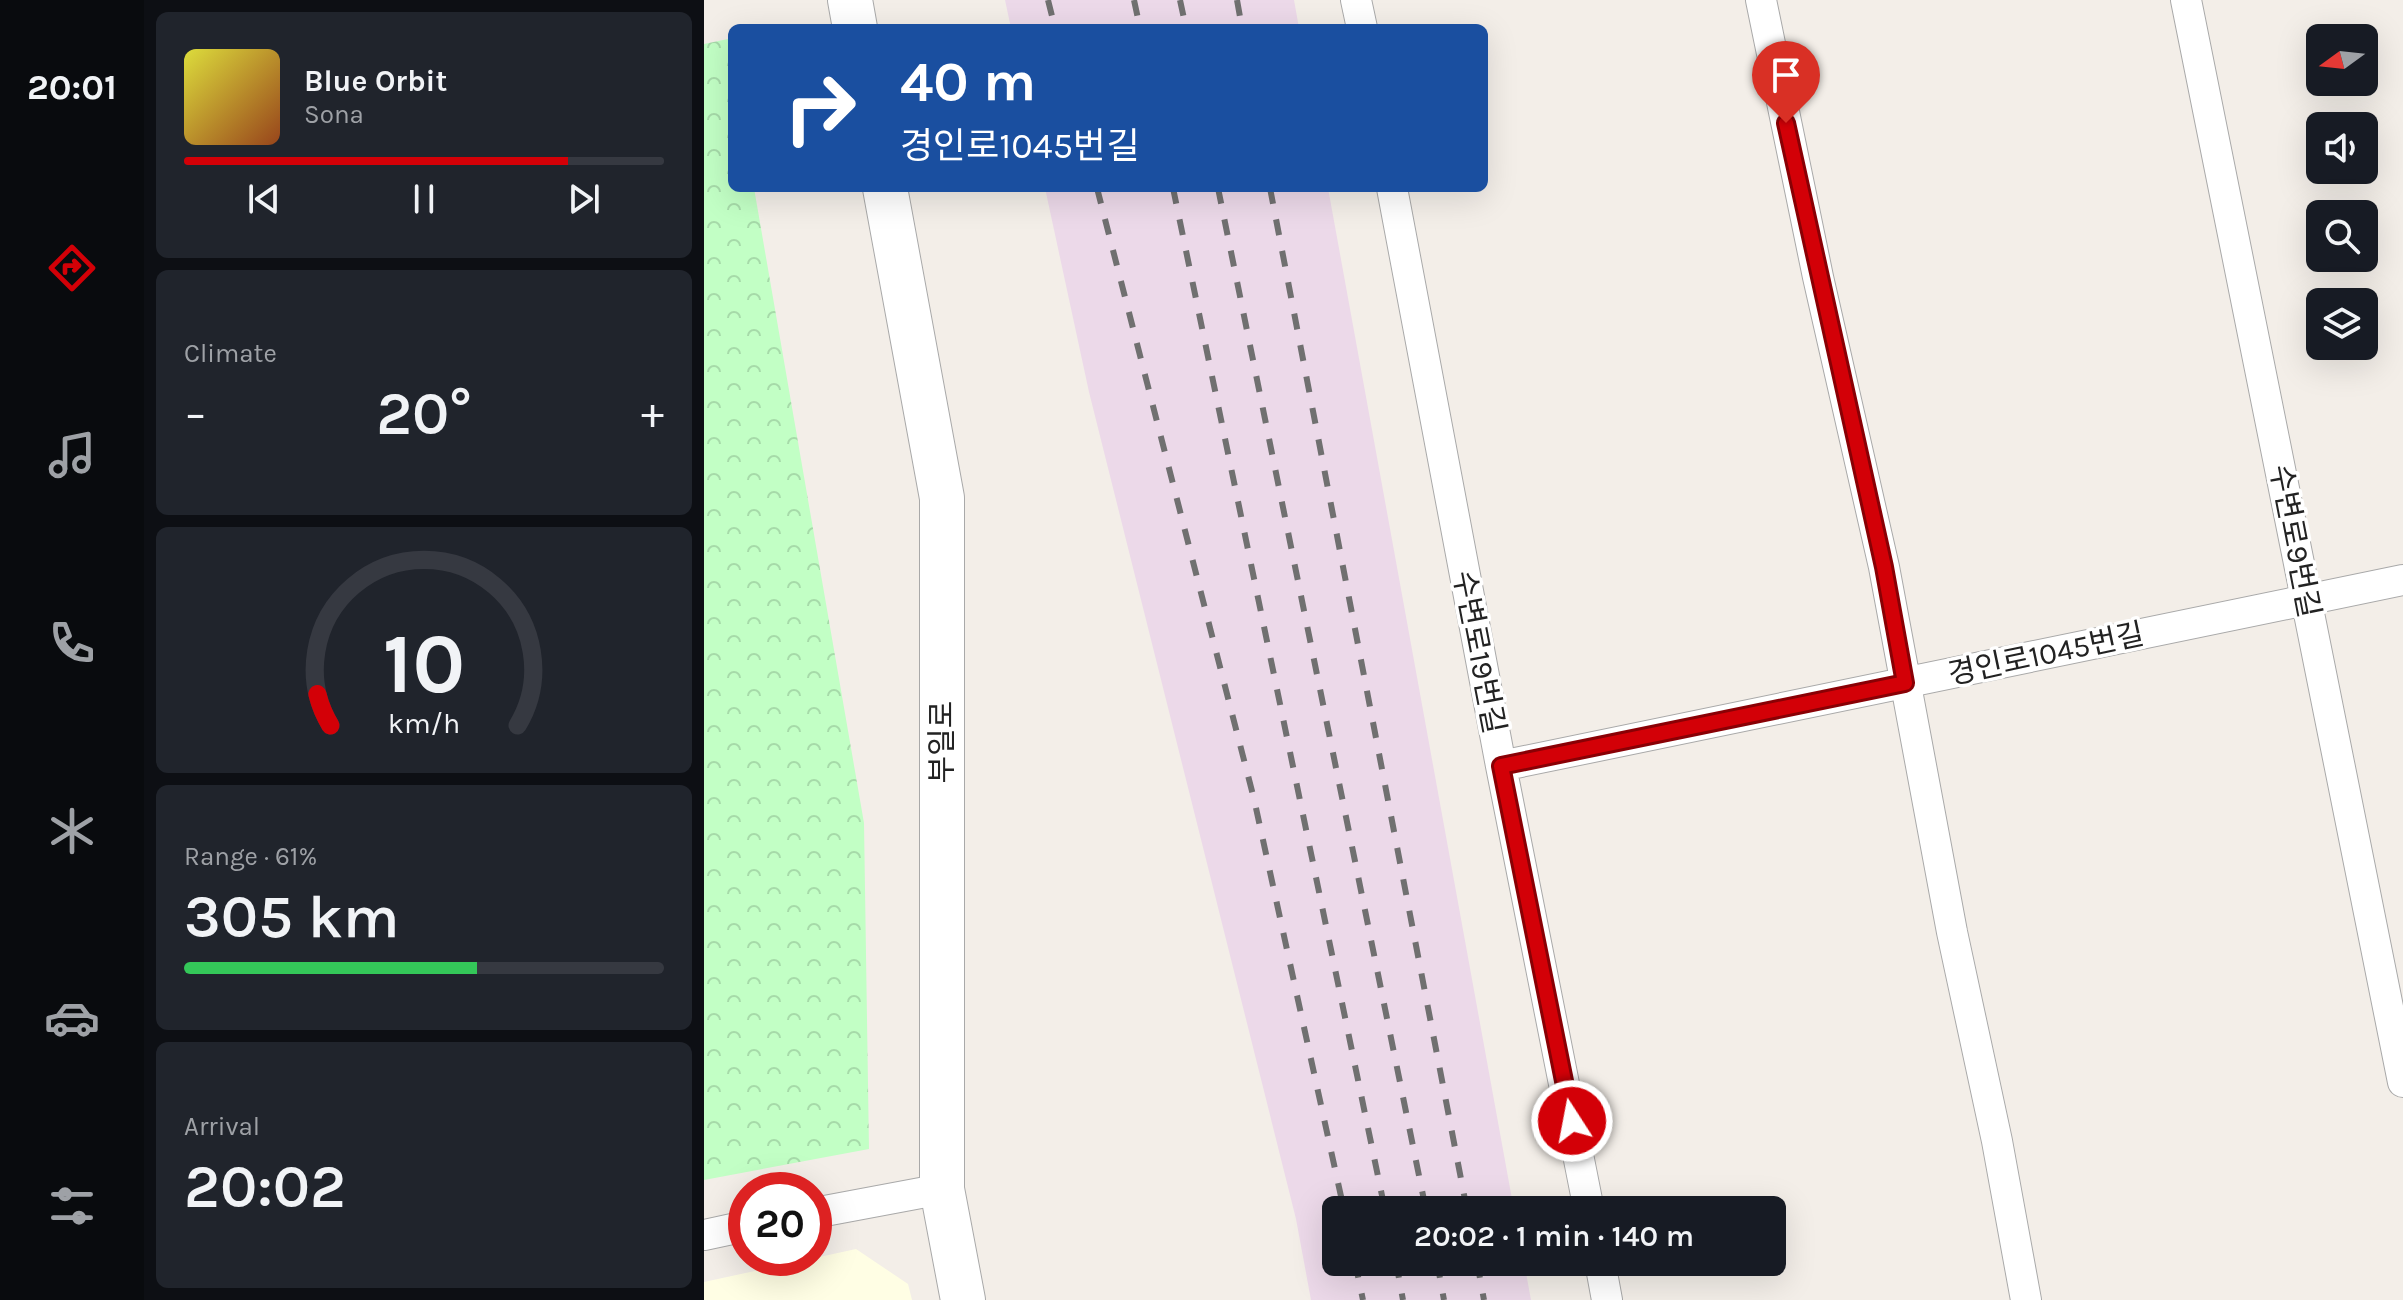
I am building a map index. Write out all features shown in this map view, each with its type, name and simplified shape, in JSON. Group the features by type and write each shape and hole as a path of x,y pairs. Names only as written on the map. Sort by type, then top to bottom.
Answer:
{"street":[{"path":"850,0 854,24"},
{"name":"부일로","path":"886,192 942,498 942,1189 963,1300"}],"lane":[{"path":"1356,0 1361,24"},
{"path":"1761,0 1818,277 1884,567 2026,1300"},
{"name":"수변로9번길","path":"2186,0 2403,1082"},
{"name":"수변로19번길","path":"1393,192 1586,1196"},
{"name":"경인로1045번길","path":"1501,766 2403,580"},
{"path":"832,1210 942,1189"},
{"path":"704,1235 728,1230"},
{"path":"1603,1276 1607,1300"}],"shaded area":[{"path":"1005,0 1294,0 1298,24 1010,24"},
{"path":"1046,192 1329,192 1511,1196 1322,1196 1322,1276 1527,1276 1531,1300 1311,1300 1296,1219 1089,392"},
{"path":"856,1249 908,1284 912,1300 704,1300 704,1282 732,1276 832,1276 832,1254"}],"green space":[{"path":"728,39 728,192 755,192 864,823 869,1149 747,1172 728,1172 728,1175 704,1180 704,44"}],"railway":[{"path":"1048,0 1054,24"},
{"path":"1134,0 1139,24"},
{"path":"1180,0 1185,24"},
{"path":"1237,0 1241,24"},
{"path":"1098,192 1254,799 1341,1196"},
{"path":"1174,192 1382,1196"},
{"path":"1219,192 1423,1196"},
{"path":"1271,192 1464,1196"},
{"path":"1358,1276 1363,1300"},
{"path":"1399,1276 1403,1300"},
{"path":"1440,1276 1444,1300"},
{"path":"1480,1276 1484,1300"}],"route":[{"path":"1572,1121 1501,766 1905,683 1884,567 1786,123"}]}
